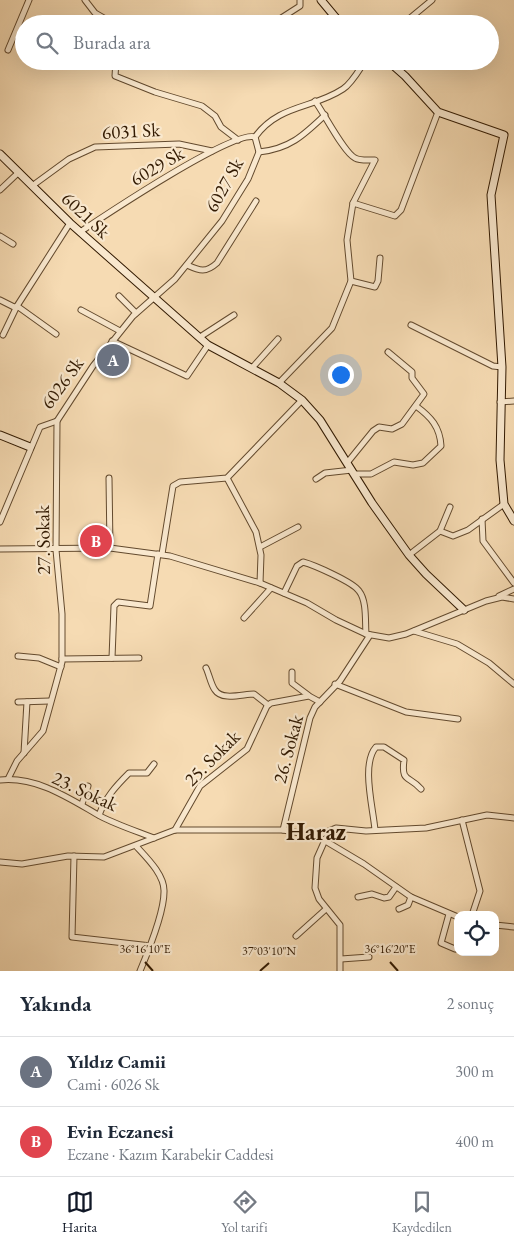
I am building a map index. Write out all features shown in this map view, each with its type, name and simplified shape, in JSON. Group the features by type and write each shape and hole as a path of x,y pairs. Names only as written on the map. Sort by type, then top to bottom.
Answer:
{"street":[{"path":"23,15 29,0"},
{"path":"84,0 99,15"},
{"path":"286,15 300,6 300,0"},
{"path":"321,0 334,15"},
{"path":"414,15 432,0"},
{"path":"8,50 15,33"},
{"path":"115,70 115,76 155,92 202,106 215,116 221,127 238,140"},
{"name":"6027 Sk","path":"154,296 175,279 222,221 248,178 259,152 255,137 264,125 286,111 344,88 358,70"},
{"path":"399,70 438,112 504,135 491,195 502,367 500,402 503,429 500,460 504,504 514,520"},
{"path":"279,383 332,328 351,282 347,240 353,203 375,160 356,159 343,148 315,100"},
{"path":"353,203 395,216 401,210 438,112"},
{"path":"259,152 278,150 290,144 325,115"},
{"name":"6029 Sk","path":"80,232 136,194 212,151 238,140 251,136 255,137"},
{"name":"6031 Sk","path":"32,186 69,159 95,147 179,144 212,151"},
{"name":"6021 Sk","path":"0,154 70,223 208,345 279,383 302,400 320,420 409,555 464,610"},
{"path":"0,190 19,172"},
{"path":"187,265 200,271 210,270 218,263 256,201"},
{"path":"2,335 15,307 70,223"},
{"path":"0,236 13,244"},
{"path":"351,282 375,287 380,258"},
{"path":"119,296 136,313"},
{"name":"6026 Sk","path":"0,522 27,462 30,447 40,427 57,421 112,341 136,313 154,296"},
{"path":"0,300 37,318 56,334"},
{"path":"82,310 120,331"},
{"path":"200,337 234,315"},
{"path":"411,325 493,366 502,367"},
{"path":"252,368 278,339"},
{"path":"112,341 186,376 208,345"},
{"path":"347,463 373,431 379,428 392,429 402,424 424,394 412,378 412,372 388,352"},
{"path":"112,658 112,613 115,604 118,602 148,607 152,602 173,486 180,482 228,478 302,400"},
{"path":"500,402 514,401"},
{"path":"316,479 325,473 353,472 371,474 394,462 413,465 423,463 441,446 437,426 429,416 416,406"},
{"name":"27. Sokak","path":"8,779 24,753 43,730 50,701 58,684 61,667 62,614 56,550 57,421"},
{"path":"0,435 30,447"},
{"path":"109,478 110,548"},
{"path":"228,478 256,532 261,555 260,584"},
{"path":"440,531 453,536 468,530 504,504"},
{"path":"409,555 440,531 450,507"},
{"path":"482,519 483,540 514,584"},
{"path":"260,547 298,527"},
{"path":"0,549 56,550 110,548 160,554 260,584 284,593 368,634 393,638 514,589"},
{"path":"284,593 296,566 303,562 352,585 360,592 362,598 368,634"},
{"path":"244,618 271,588"},
{"path":"494,598 514,599"},
{"path":"414,631 457,644 488,663 514,684"},
{"name":"26. Sokak","path":"283,830 310,718 320,702 343,676 368,634"},
{"path":"18,656 34,657 61,667"},
{"path":"62,659 138,658"},
{"path":"206,668 214,690 219,694 227,696 254,694 268,705 308,696"},
{"path":"292,672 292,683 308,696 320,702"},
{"path":"335,684 406,712 458,719"},
{"path":"18,702 50,701"},
{"path":"24,753 27,702"},
{"name":"25. Sokak","path":"175,830 190,802 205,780 247,750 268,705"},
{"path":"375,830 368,768 370,754 376,747 384,747 404,760 402,770 404,776 421,789"},
{"path":"99,815 106,798 120,782 129,774 146,773 154,764"},
{"name":"23. Sokak","path":"0,780 8,779 50,788 99,815 154,838"},
{"path":"82,804 88,786"},
{"path":"317,836 336,828 375,830 426,828 487,815 514,818"},
{"path":"462,820 480,891 473,911"},
{"path":"0,862 22,864 74,856 104,857 175,830 283,830 317,836 411,897 454,916"},
{"path":"324,840 317,858 315,888 319,899 340,925 340,971"},
{"path":"136,846 155,868 164,891 150,946 140,971"},
{"path":"74,856 72,937 150,946"},
{"path":"358,897 372,894 384,898 389,897 396,887"},
{"path":"399,909 408,905 411,897"},
{"path":"296,936 326,909"},
{"path":"449,914 440,938 441,943 454,949"},
{"path":"499,926 514,928"},
{"path":"340,959 369,958"}],"place":[{"name":"Yıldız Camii","path":"113,360"},
{"name":"Evin Eczanesi","path":"96,541"}],"district":[{"name":"Haraz","path":"316,831"}]}
